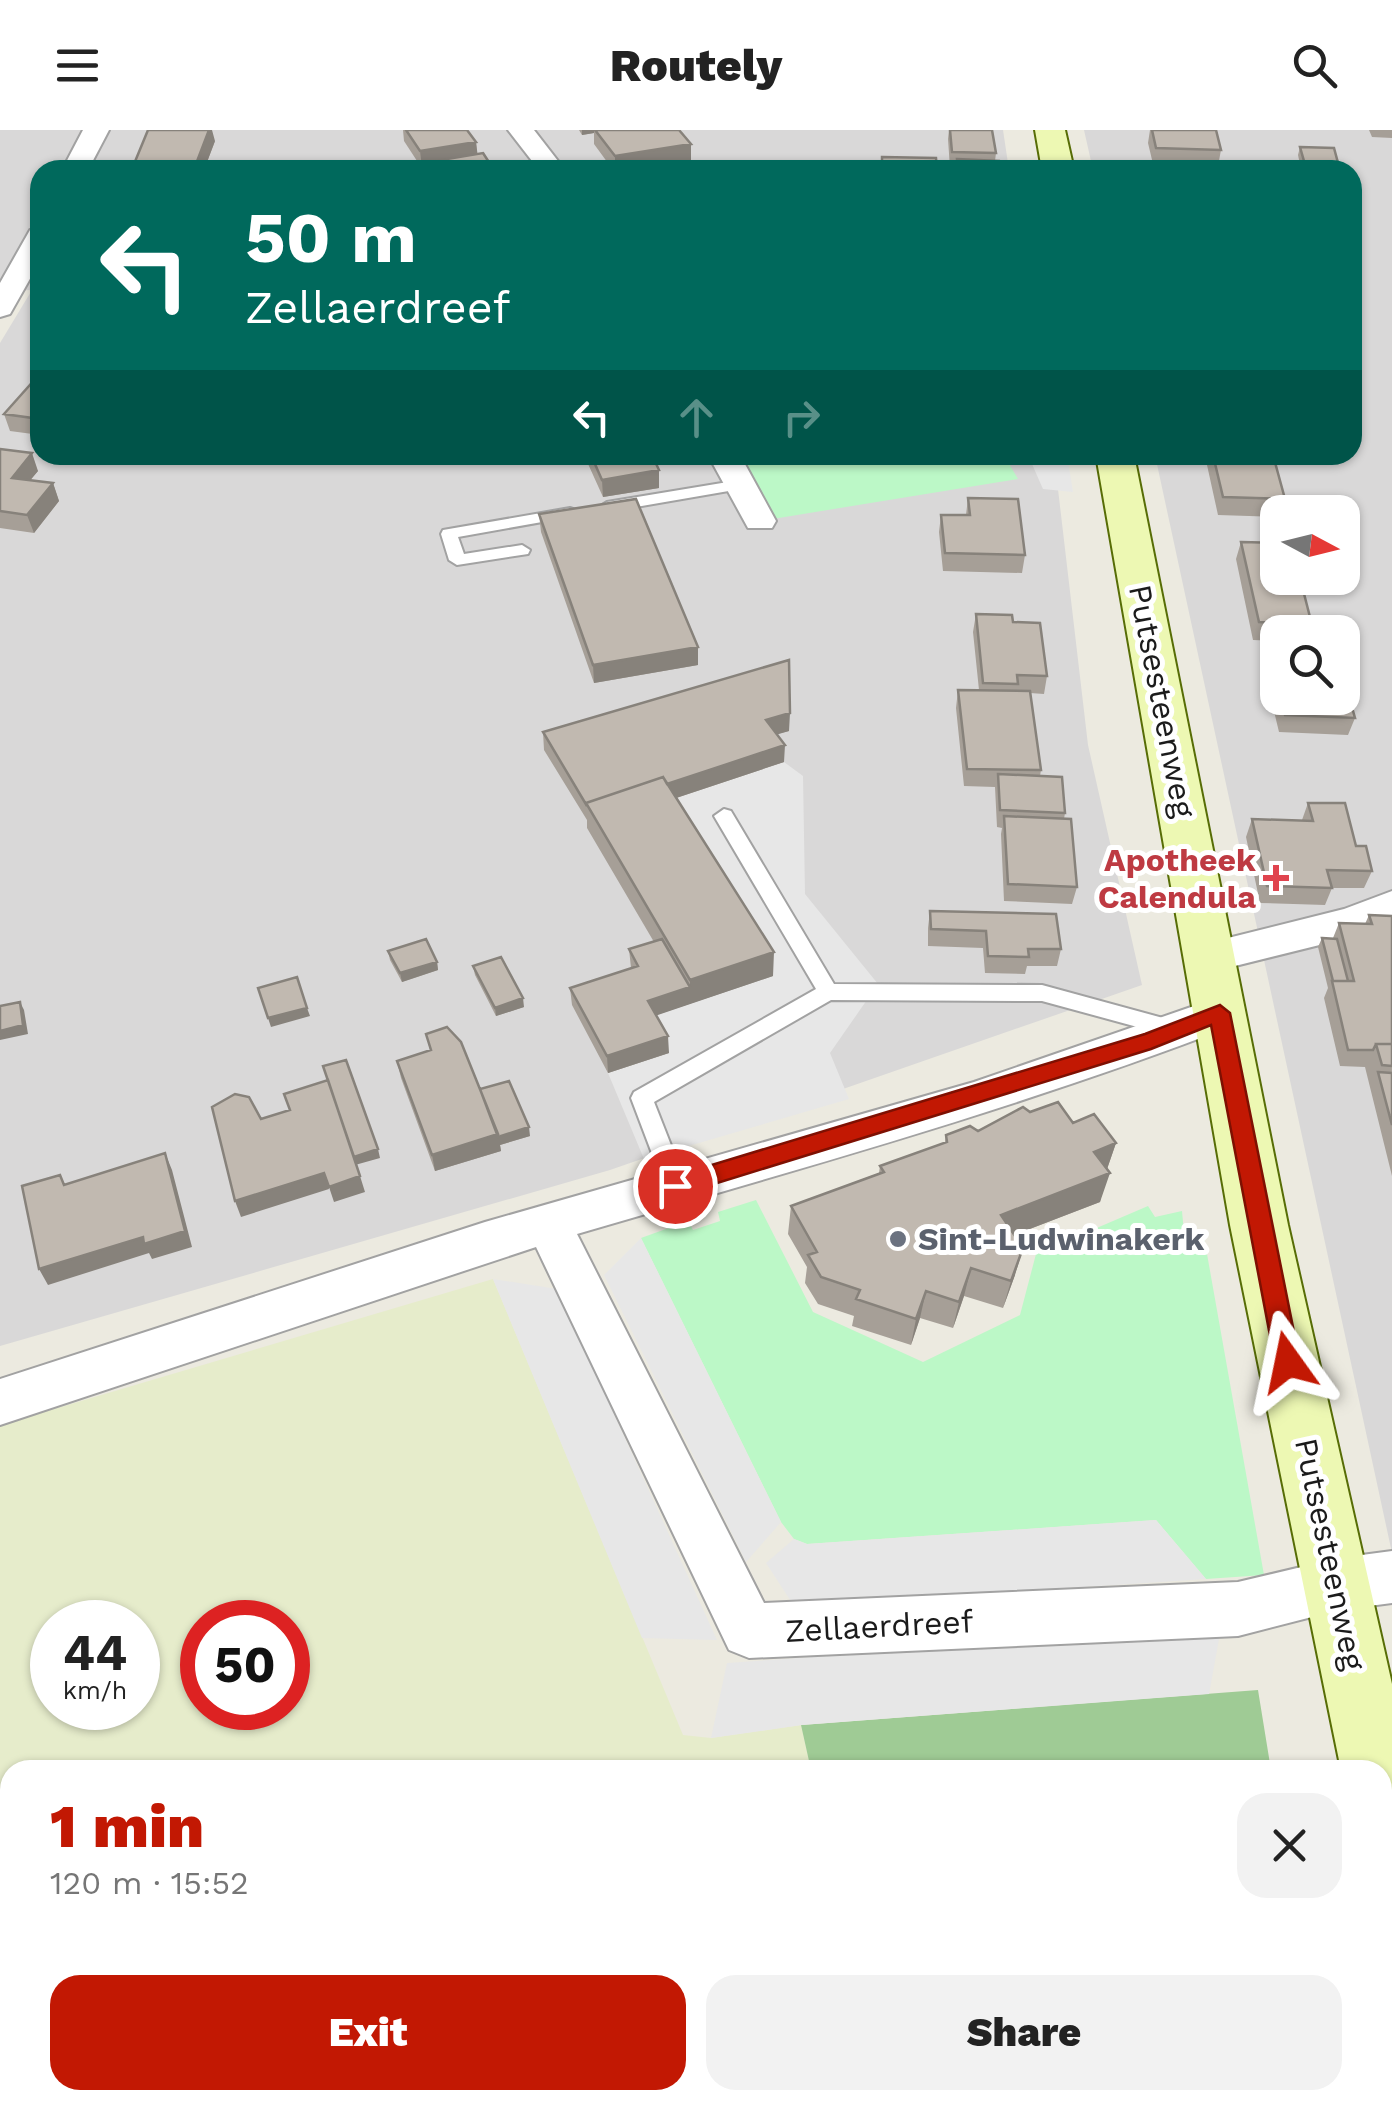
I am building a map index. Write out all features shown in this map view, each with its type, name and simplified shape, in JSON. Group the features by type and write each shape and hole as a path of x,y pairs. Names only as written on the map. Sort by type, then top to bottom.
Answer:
{"main road":[{"path":"1050,130 1056,160"},
{"name":"Putsesteenweg","path":"1117,465 1210,958 1199,1021 1366,1580 1375,1760"}],"street":[{"path":"80,160 96,130"},
{"path":"521,130 544,160"},
{"path":"0,308 10,272 30,248"},
{"path":"729,465 760,521"},
{"path":"1210,958 1353,922 1392,906"},
{"path":"0,1402 548,1223 885,1124 1199,1021"},
{"name":"Zellaerdreef","path":"548,1223 750,1631 1238,1609 1366,1580"}],"lane":[{"path":"522,550 457,560 449,534 740,485"},
{"path":"724,816 828,992"},
{"path":"675,1186 642,1098 828,992 1042,993 1199,1021"}],"shaded area":[{"path":"0,130 1003,130 1008,160 30,160 30,290 0,291"},
{"path":"1084,130 1392,130 1392,1553 1157,465 1362,465 1362,160 1091,160"},
{"path":"30,293 30,465 1055,465 1088,745 1142,985 610,1170 0,1346 0,343"},
{"path":"1032,465 1069,465 1073,492 1043,489"},
{"path":"784,762 803,776 805,894 878,984 830,1053 849,1099 644,1159 608,1073 668,1053 649,1018 667,798"},
{"path":"641,1238 781,1522 746,1562 604,1275"},
{"path":"493,1279 557,1289 717,1640 642,1638"},
{"path":"1156,1520 1206,1579 794,1606 766,1563 794,1539 807,1544"},
{"path":"1221,1628 1209,1694 802,1725 711,1738 727,1663"}],"green space":[{"path":"729,465 1010,465 1018,479 760,521"},
{"path":"756,1200 813,1312 923,1362 1020,1315 1036,1254 1148,1206 1155,1217 1182,1211 1184,1233 1204,1237 1264,1575 1206,1579 1156,1520 807,1544 794,1539 781,1522 641,1238 688,1221 693,1230 720,1221 718,1212"},
{"path":"493,1279 683,1735 711,1738 801,1725 809,1760 0,1760 0,1425"},
{"path":"1258,1690 1269,1760 809,1760 801,1725"}],"building":[{"path":"148,130 209,130 198,160 136,160"},
{"path":"406,130 467,130 476,142 420,151"},
{"path":"595,130 679,130 691,144 615,156"},
{"path":"950,130 992,130 996,153 952,152"},
{"path":"1152,130 1216,130 1221,150 1156,148"},
{"path":"1300,147 1334,148 1337,160 1304,160"},
{"path":"483,153 488,160 441,160"},
{"path":"882,157 936,160 882,160"},
{"path":"30,385 30,418 4,414"},
{"path":"0,449 30,453 12,478 53,483 27,515 0,511"},
{"path":"595,465 657,465 659,470 602,480"},
{"path":"1215,465 1276,465 1284,495 1260,495 1260,498 1223,497"},
{"path":"968,498 1018,499 1025,555 945,553 941,515 970,515"},
{"path":"636,499 698,647 593,665 539,514"},
{"path":"1241,542 1260,543 1260,595 1304,595 1309,615 1260,615 1259,622"},
{"path":"976,614 1012,615 1013,622 1040,623 1047,676 1017,675 1018,684 983,683"},
{"path":"789,660 790,713 766,720 785,745 667,784 663,777 586,803 587,806 543,732"},
{"path":"958,690 1030,691 1041,770 967,769"},
{"path":"1285,715 1354,715 1355,718"},
{"path":"998,774 1062,777 1065,813 1000,810"},
{"path":"663,777 774,952 690,980 586,803"},
{"path":"1308,803 1345,803 1356,846 1366,846 1372,871 1327,870 1332,888 1267,886 1252,819 1313,821"},
{"path":"1004,816 1071,819 1077,887 1008,884"},
{"path":"930,911 1056,914 1061,949 1028,949 1029,957 988,956 986,931 931,929"},
{"path":"1369,915 1392,916 1392,1044 1376,1044 1373,1050 1348,1050 1332,981 1354,981 1339,923 1372,924"},
{"path":"1322,938 1337,939 1348,981 1333,981"},
{"path":"426,939 437,962 400,973 388,951"},
{"path":"662,939 690,987 648,1001 668,1036 607,1056 570,988 638,966 629,949"},
{"path":"501,957 523,998 495,1008 473,966"},
{"path":"297,977 307,1008 268,1018 258,988"},
{"path":"20,1002 23,1025 0,1031 0,1006"},
{"path":"447,1027 461,1042 498,1134 432,1155 397,1061 431,1050 426,1034"},
{"path":"1376,1044 1392,1044 1392,1066 1382,1065"},
{"path":"346,1060 378,1149 354,1157 323,1066"},
{"path":"1378,1072 1392,1073 1392,1125"},
{"path":"328,1080 360,1176 329,1187 324,1173 235,1201 212,1107 235,1094 249,1097 261,1119 290,1110 284,1094"},
{"path":"509,1081 529,1127 498,1137 480,1089"},
{"name":"Sint-Ludwinakerk","path":"1058,1102 1073,1123 1094,1114 1116,1143 1094,1152 1110,1173 1001,1215 1023,1248 1011,1281 971,1268 959,1302 926,1291 916,1319 856,1299 860,1290 821,1277 808,1255 817,1252 791,1206 884,1172 880,1166 947,1142 946,1135 970,1126 978,1131 1023,1107 1030,1112"},
{"path":"165,1153 185,1231 144,1244 143,1237 39,1269 22,1186 60,1175 64,1185"}],"place":[{"name":"Apotheek Calendula","path":"1276,878"},
{"name":"Sint-Ludwinakerk","path":"898,1239"}],"route":[{"path":"675,1186 868,1130 1151,1040 1220,1013 1288,1362"}]}
